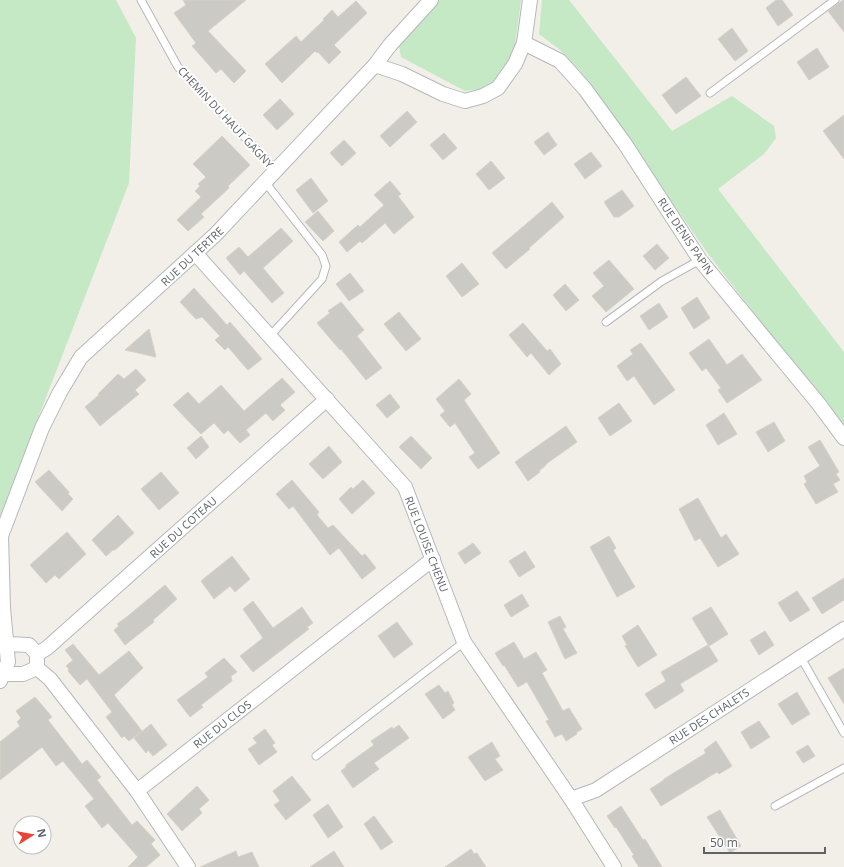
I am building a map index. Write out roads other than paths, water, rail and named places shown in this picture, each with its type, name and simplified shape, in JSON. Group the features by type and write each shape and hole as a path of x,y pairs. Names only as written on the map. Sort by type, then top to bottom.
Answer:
{"street":[{"name":"RUE DU TERTRE","path":"2,677 8,662 3,608 1,536 45,422 60,392 81,357 215,235 375,65 390,45 431,0"},
{"path":"375,65 402,74 443,94 465,101 483,96 498,88 515,64 524,42 530,0"},
{"name":"RUE DENIS PAPIN","path":"524,42 560,61 586,89 625,144 700,260 818,403 844,438"},
{"name":"RUE LOUISE CHENU","path":"196,253 405,487 464,642 571,799 614,867"},
{"name":"RUE DU COTEAU","path":"37,654 47,648 327,399"},
{"name":"RUE DU CLOS","path":"137,791 433,559"},
{"name":"RUE DES CHALETS","path":"571,799 596,790 800,656 844,629"},
{"path":"7,644 29,645 37,654 37,668 50,679 137,791 188,867"},
{"path":"2,677 23,674 37,668"}],"lane":[{"name":"CHEMIN DU HAUT GAGNY","path":"141,0 178,67 276,170"},
{"path":"710,93 835,0"},
{"name":"CHEMIN DU HAUT GAGNY","path":"265,182 322,255 326,266 322,279 270,336"},
{"path":"606,322 662,281 700,260"},
{"path":"316,756 464,642"},
{"path":"800,656 844,733"},
{"path":"775,806 844,768"}]}
